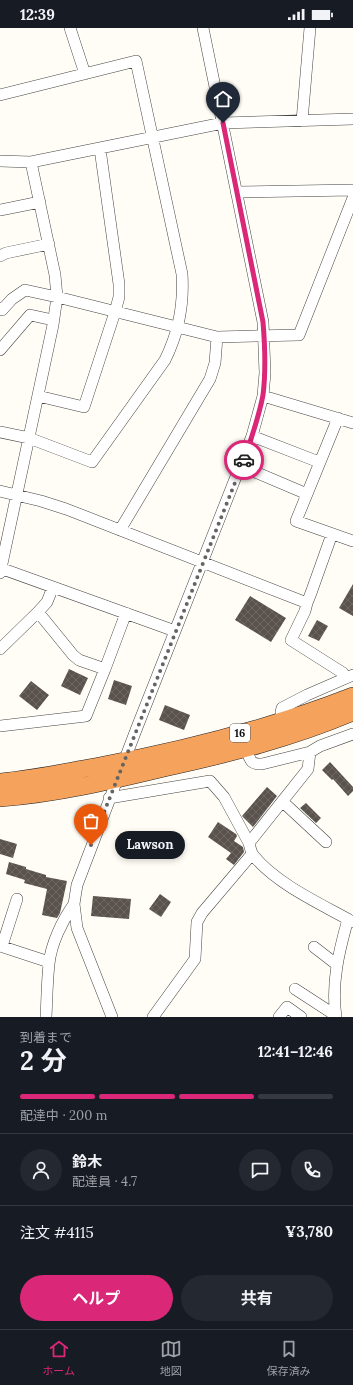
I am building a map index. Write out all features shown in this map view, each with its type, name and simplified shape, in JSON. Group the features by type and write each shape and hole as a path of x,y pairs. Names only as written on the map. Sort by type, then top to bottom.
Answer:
{"highway":[{"name":"16","path":"0,782 30,779 125,762 175,751 282,714 321,709 353,696"},
{"name":"16","path":"0,798 27,796 117,779 246,749 270,742 353,712"}],"street":[{"path":"70,28 85,74"},
{"path":"112,1017 77,928 74,904 76,885 241,466 252,436 263,396 265,374 263,322 203,28"},
{"path":"302,121 310,28"},
{"path":"0,95 136,61 182,274 183,300 178,328 172,346 165,360 92,462 29,438 0,432"},
{"path":"0,161 31,162 223,123 353,119"},
{"path":"38,396 84,407 119,297 119,284 100,149"},
{"path":"31,162 49,244 55,275 57,296 38,396 0,570 53,587 175,631"},
{"path":"236,192 353,190"},
{"path":"0,308 2,310 12,299 25,290 57,296 218,338 299,335 353,198"},
{"path":"0,210 40,202"},
{"path":"0,256 6,253 49,244"},
{"path":"0,350 30,315 53,320"},
{"path":"120,530 210,379 215,363 218,338"},
{"path":"263,396 353,423"},
{"path":"338,418 296,521 353,541"},
{"path":"252,436 320,462"},
{"path":"241,466 307,494"},
{"path":"0,491 16,494 66,509 306,603"},
{"path":"332,534 306,603 305,611 290,640 348,674"},
{"path":"0,649 47,602 53,587"},
{"path":"38,612 73,655 79,660 105,669"},
{"path":"0,726 86,716 126,613"},
{"path":"282,714 307,694 348,674"},
{"path":"246,749 252,763 255,765 310,752 320,746 353,734"},
{"path":"153,1017 195,959 197,922 202,913 251,849 283,802 308,769 310,752"},
{"path":"109,798 210,781 224,797 251,849 271,871 294,889 350,920 336,964 334,987 336,1016"},
{"path":"283,802 326,842"},
{"path":"17,899 1,946 49,962"},
{"path":"46,1017 49,962 56,938 64,919 74,904"},
{"path":"314,947 336,964"},
{"path":"296,988 336,1016"},
{"path":"279,1017 287,1007 301,1017"}],"building":[{"path":"353,584 353,616 339,608"},
{"path":"250,596 286,618 271,642 235,620"},
{"path":"317,620 328,626 319,641 308,636"},
{"path":"69,669 88,678 80,695 61,686"},
{"path":"114,680 132,686 126,705 108,699"},
{"path":"31,681 49,695 37,710 19,696"},
{"path":"165,705 190,715 184,730 159,720"},
{"path":"330,762 353,787 353,791 348,796 333,779 332,780 322,770"},
{"path":"267,787 277,796 253,827 242,816"},
{"path":"306,803 321,818 316,823 300,808"},
{"path":"218,822 236,834 237,836 234,841 243,847 244,852 234,865 226,859 231,853 208,837"},
{"path":"0,839 17,844 13,858 0,854"},
{"path":"9,862 46,875 46,877 67,881 60,913 57,918 42,915 47,889 24,883 25,880 6,874"},
{"path":"160,894 171,902 161,917 149,909"},
{"path":"93,896 131,899 129,919 91,916"}],"way so far":[{"path":"91,845 244,460"}],"place":[{"name":"Lawson","path":"91,845"}],"route":[{"path":"223,123 263,322 264,336 265,374 263,396 244,460"}]}
